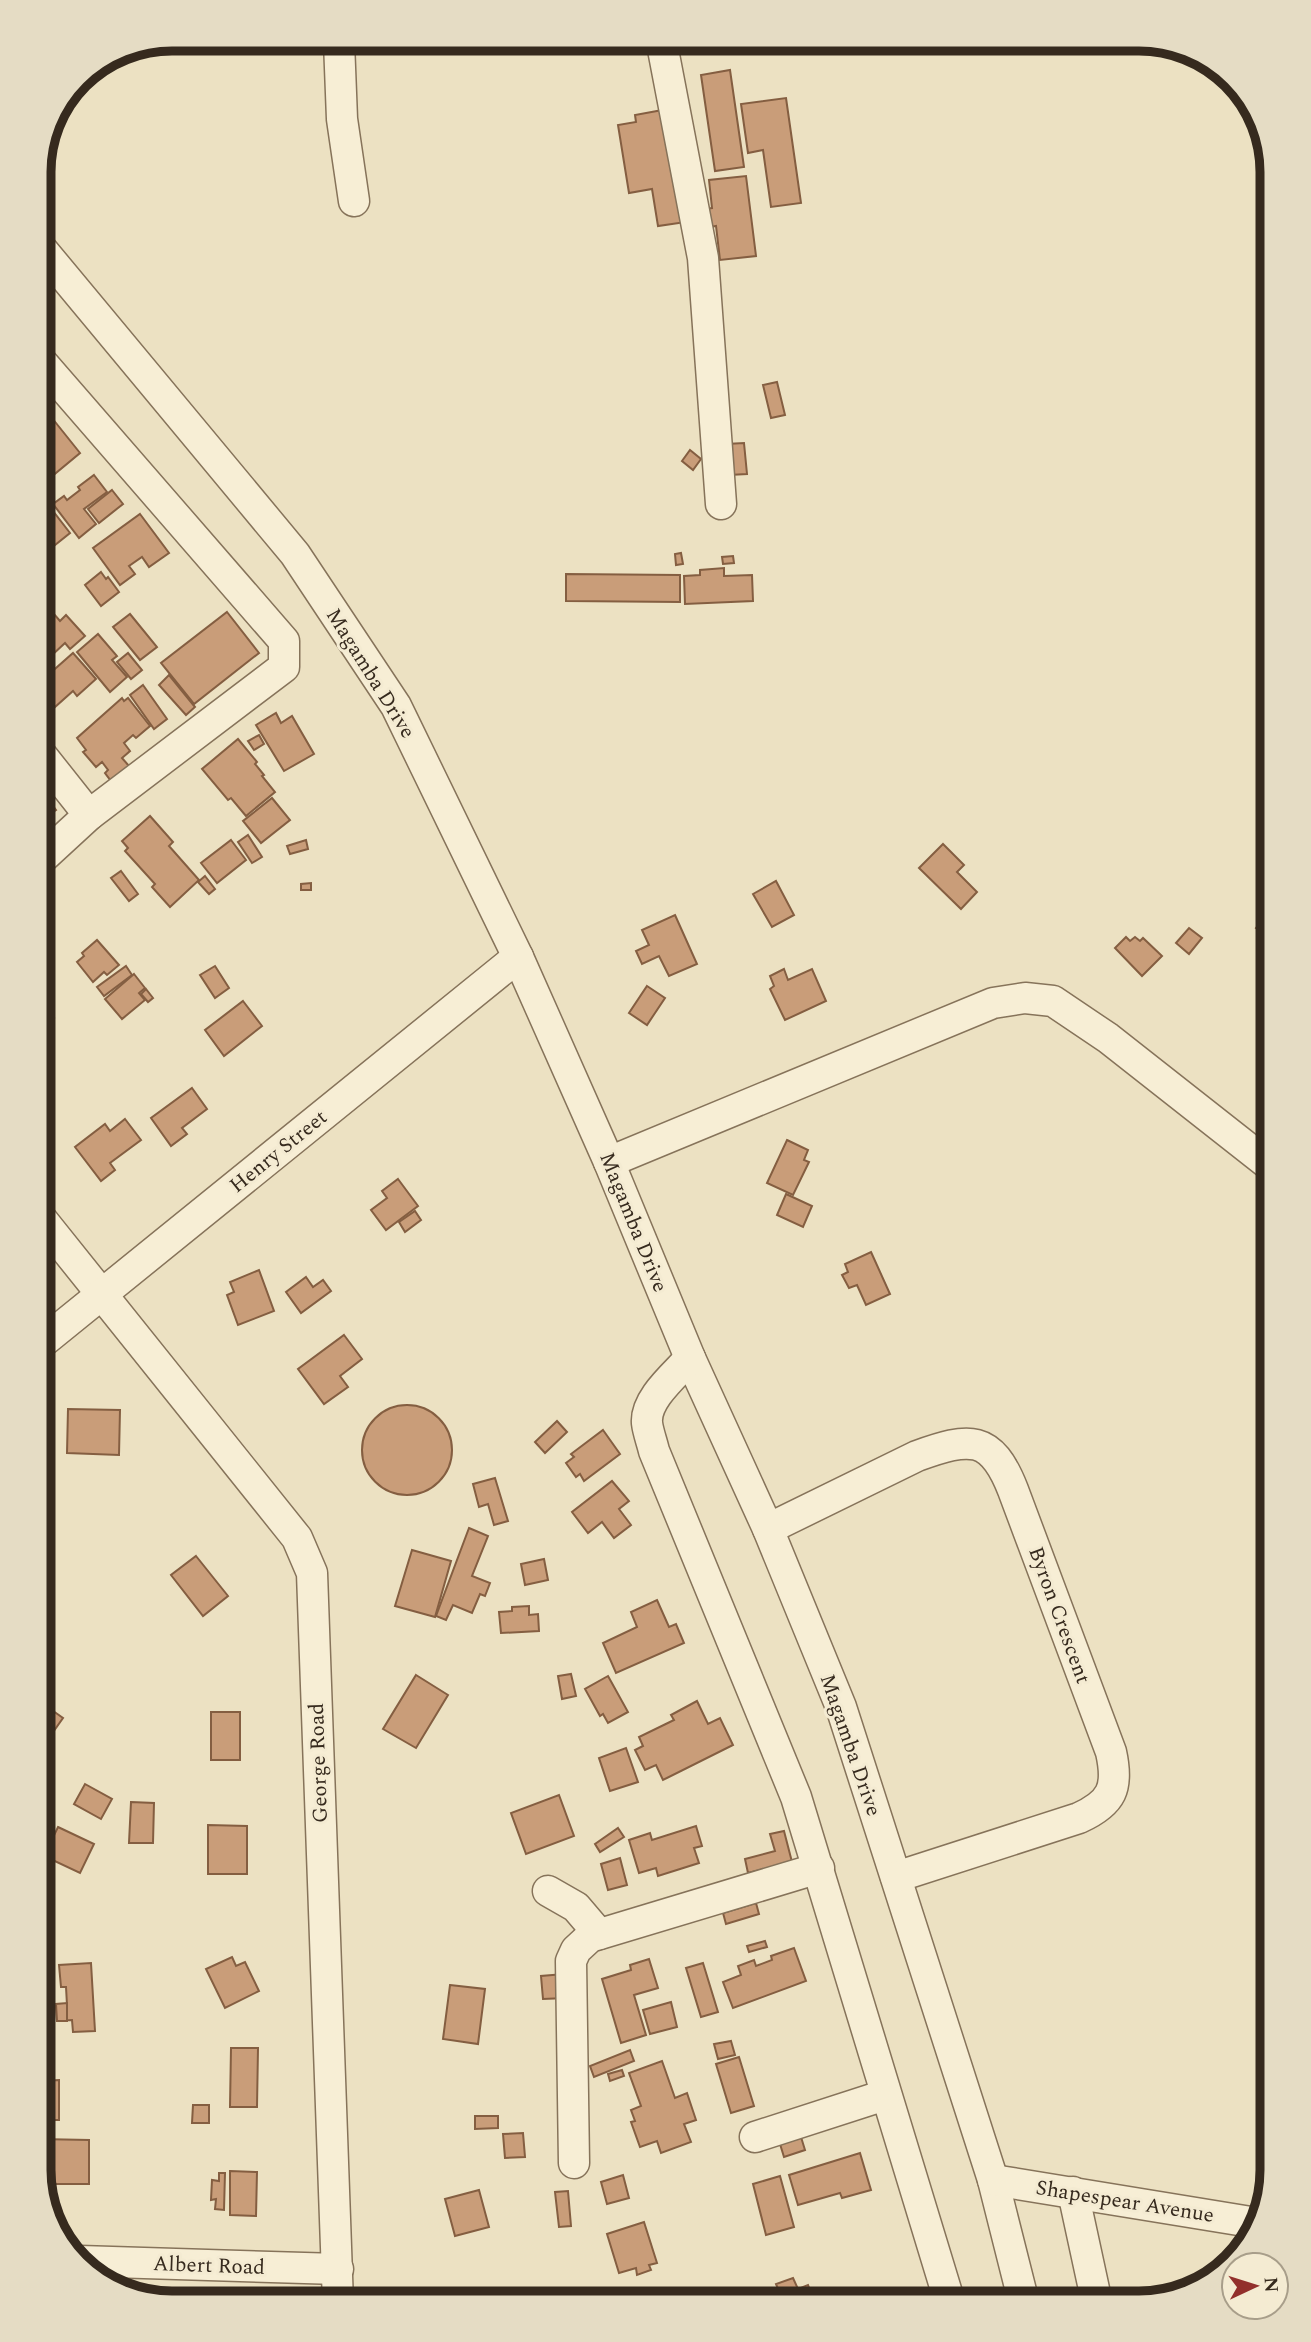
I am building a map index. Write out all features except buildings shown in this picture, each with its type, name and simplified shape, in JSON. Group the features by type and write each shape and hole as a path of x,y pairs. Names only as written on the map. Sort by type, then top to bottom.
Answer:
{"street":[{"path":"339,51 342,120 354,201"},
{"path":"663,51 703,258 721,504"},
{"name":"Magamba Drive","path":"51,260 295,554 396,706 518,957 609,1162 690,1358 768,1529 841,1707 993,2180 1021,2291"},
{"path":"51,373 284,641 284,667 89,815 51,850"},
{"path":"51,767 89,815"},
{"name":"Henry Street","path":"51,1335 518,957"},
{"path":"609,1162 993,1003 1026,998 1053,1001 1108,1038 1260,1158"},
{"name":"George Road","path":"51,1232 297,1538 312,1573 338,2291"},
{"path":"690,1358 648,1410 647,1422 654,1451 778,1750 819,1868 946,2291"},
{"name":"Byron Crescent","path":"768,1529 917,1455 965,1443 992,1452 1004,1466 1111,1752 1115,1770 1112,1787 1107,1801 1096,1810 1079,1818 896,1877"},
{"path":"574,2163 571,1961 576,1950 583,1942 599,1934 819,1868"},
{"path":"548,1891 576,1907 599,1934"},
{"path":"755,2137 885,2095"},
{"name":"Shapespear Avenue","path":"993,2180 1249,2222"},
{"path":"1073,2192 1094,2291"},
{"name":"Albert Road","path":"93,2261 338,2269"}]}
